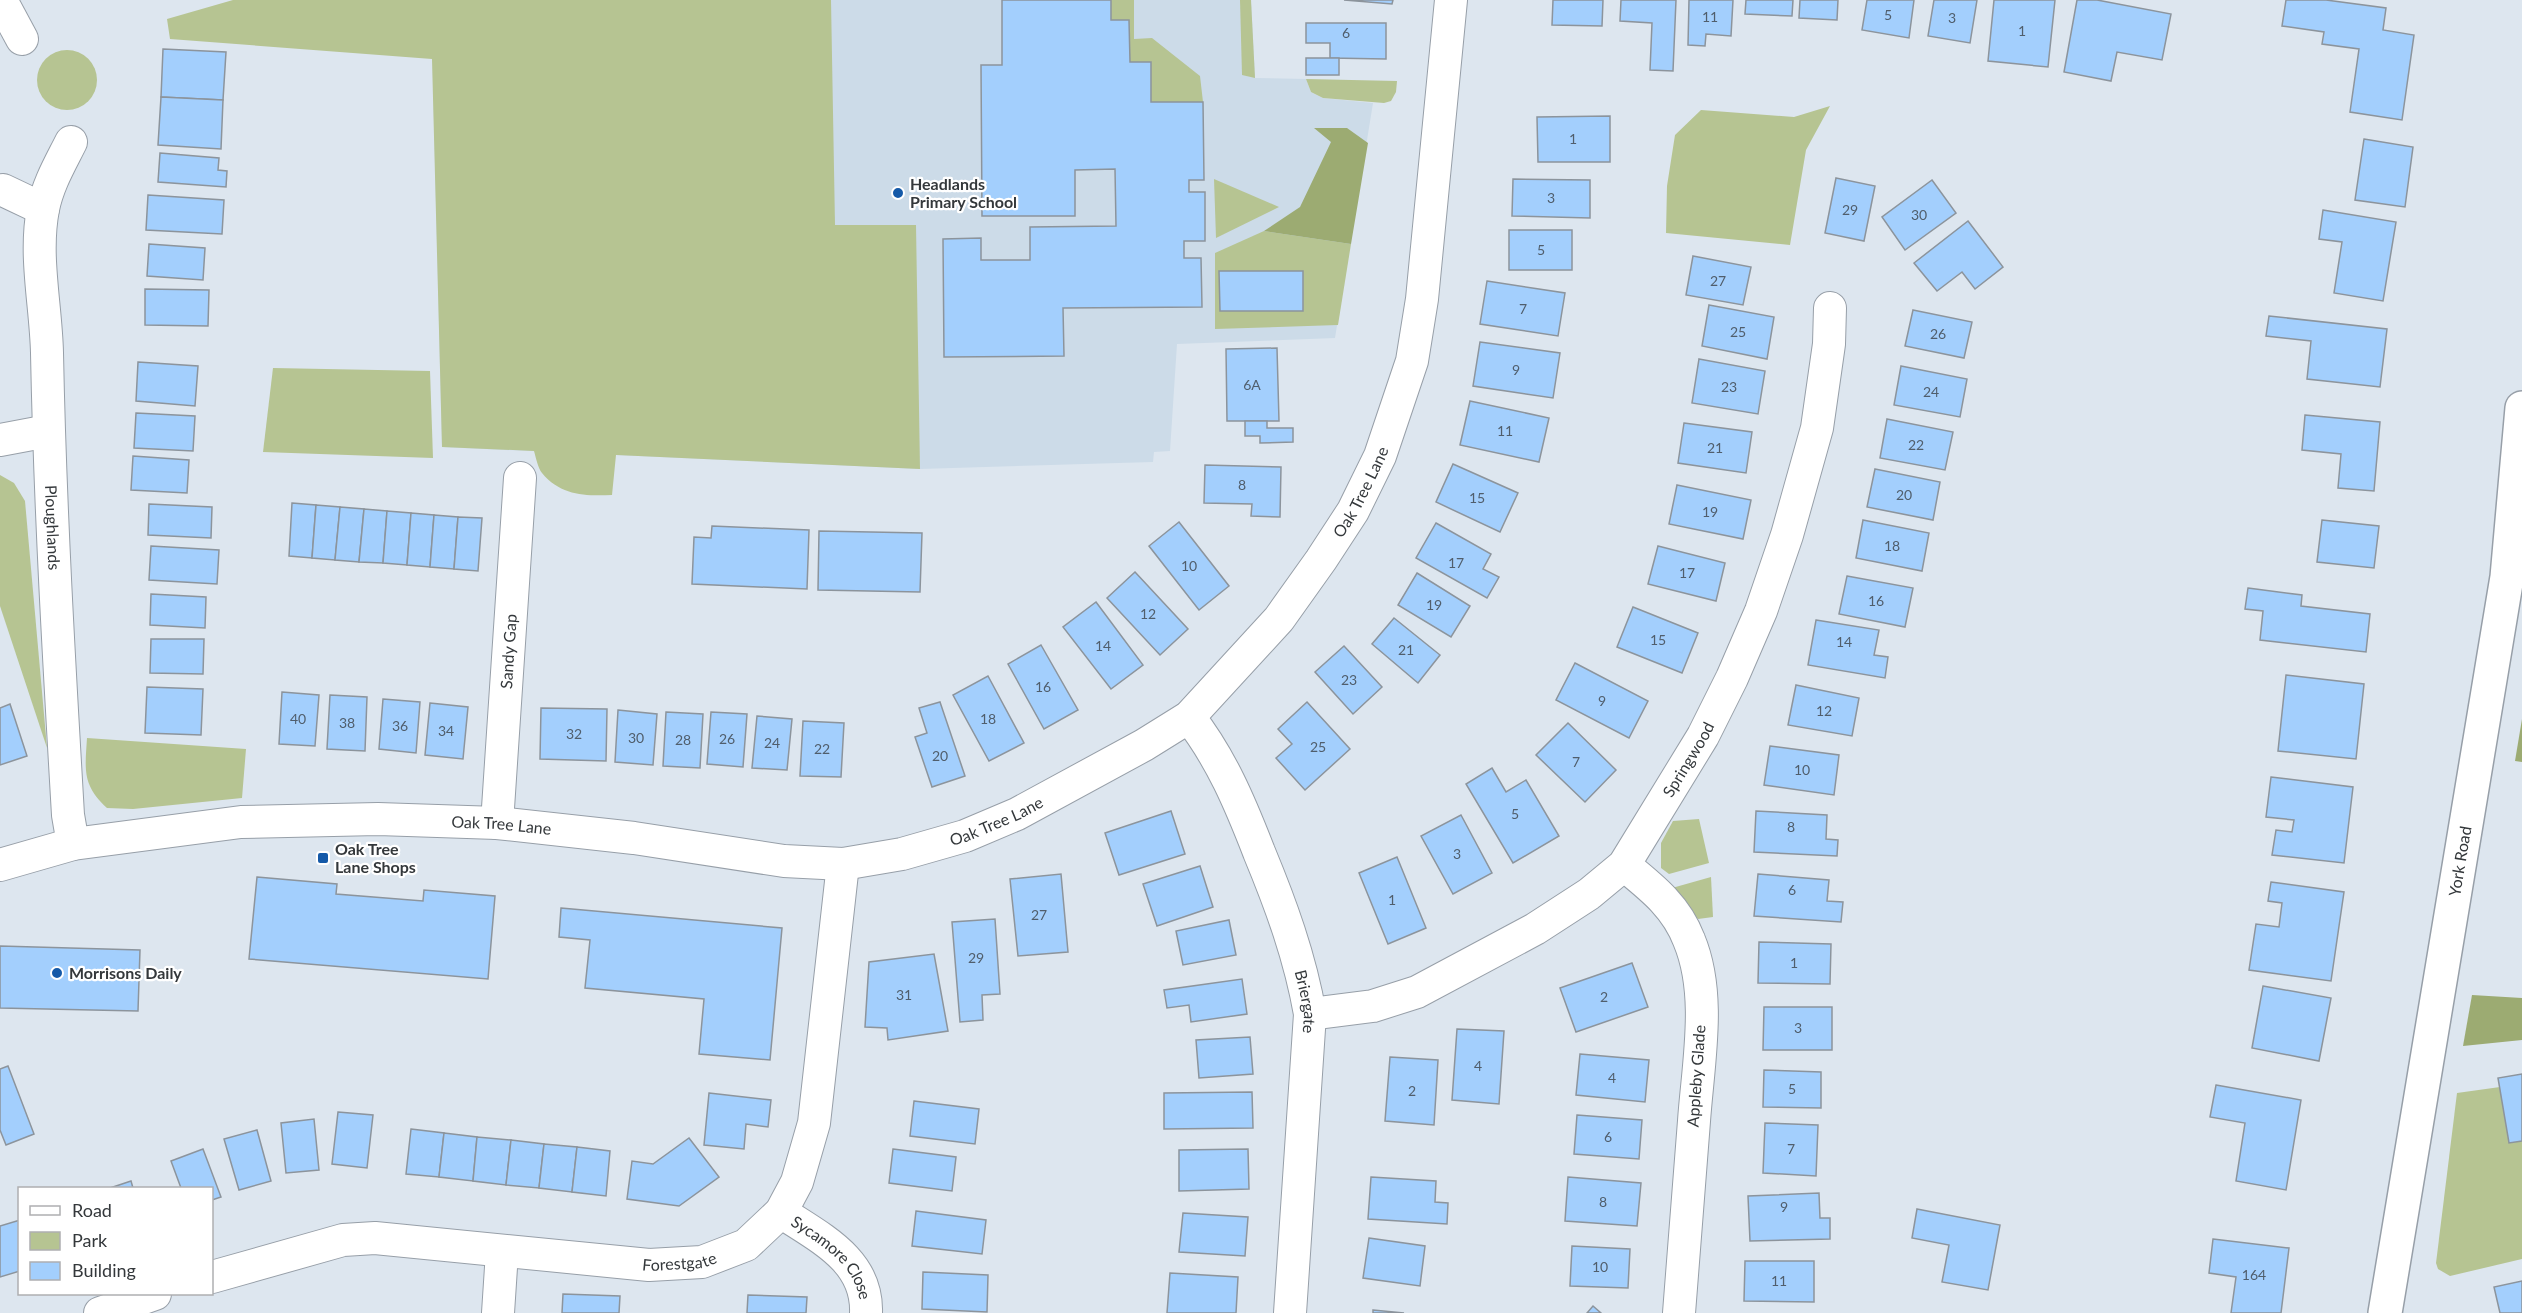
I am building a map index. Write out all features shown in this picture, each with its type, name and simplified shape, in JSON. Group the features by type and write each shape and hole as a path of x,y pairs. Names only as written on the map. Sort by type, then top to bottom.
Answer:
{"street":[{"path":"1,0 22,39"},
{"name":"Oak Tree Lane","path":"0,865 73,844 241,822 378,819 497,823 634,838 784,861 843,864 911,851 965,836 1017,814 1144,745 1190,717 1285,610 1353,511 1380,456 1412,361 1422,299 1451,0"},
{"name":"Ploughlands","path":"71,142 50,183 43,208 39,239 46,341 48,431 67,805 73,844"},
{"path":"3,190 43,208"},
{"name":"Springwood","path":"1310,1014 1373,1006 1426,987 1535,929 1589,894 1624,865 1703,736 1732,678 1761,611 1787,536 1817,428 1828,344 1830,308"},
{"name":"York Road","path":"2385,1313 2507,577 2522,408"},
{"path":"0,441 48,431"},
{"name":"Sandy Gap","path":"497,823 520,478"},
{"name":"Briergate","path":"1190,717 1215,754 1250,828 1286,918 1302,971 1310,1014 1290,1313"},
{"name":"Forestgate","path":"213,1277 343,1240 375,1238 649,1265 702,1262 746,1245 781,1212 797,1182 814,1123 843,864"},
{"name":"Appleby Glade","path":"1624,865 1662,896 1678,916 1690,942 1701,993 1699,1056 1679,1313"},
{"name":"Sycamore Close","path":"781,1212 832,1246 857,1270 867,1300 866,1313"},
{"path":"498,1313 502,1252"},
{"path":"100,1313 150,1295"}],"shaded area":[{"name":"Headlands Primary School","path":"431,0 1251,0 1255,78 1306,79 1311,92 1323,98 1373,103 1335,338 1177,344 1170,451 1154,452 1153,462 920,469 442,447"}],"green space":[{"path":"233,0 831,0 835,225 916,225 920,469 616,455 612,495 593,495 574,493 549,481 537,463 534,451 442,447 432,59 170,39 167,19"},
{"path":"1111,0 1134,0 1134,39 1152,38 1200,76 1203,102 1151,102 1151,62 1130,62 1129,20 1111,20"},
{"path":"1240,0 1251,0 1255,78 1242,75"},
{"path":"61,50 73,50 84,55 92,63 97,80 95,92 84,105 73,110 61,110 50,105 42,97 37,86 37,74 42,63 50,55"},
{"path":"1306,79 1397,81 1396,92 1391,101 1384,103 1323,98 1311,92"},
{"path":"1830,106 1806,150 1790,245 1666,233 1667,186 1675,135 1701,110 1794,117"},
{"path":"1314,128 1347,128 1368,143 1351,244 1264,231 1300,207 1331,142"},
{"path":"1214,179 1279,207 1216,238"},
{"path":"1264,231 1351,244 1338,325 1215,329 1215,253"},
{"path":"273,368 430,371 433,458 263,452"},
{"path":"0,475 14,483 25,501 47,748 0,606"},
{"path":"2522,719 2522,762 2515,761"},
{"path":"87,738 246,749 242,798 133,809 107,808 89,784 86,768"},
{"path":"1699,819 1709,863 1669,874 1661,868 1661,843 1673,821"},
{"path":"1711,877 1713,917 1698,919 1672,888"},
{"path":"2472,995 2522,998 2522,1040 2463,1046"},
{"path":"2500,1087 2522,1141 2522,1259 2450,1276 2438,1269 2436,1263 2457,1093"}],"building":[{"path":"1002,0 1111,0 1111,20 1129,20 1130,62 1151,62 1151,102 1203,102 1204,180 1189,180 1189,192 1205,192 1205,241 1184,241 1184,258 1201,258 1202,307 1063,308 1064,356 944,357 943,239 981,238 981,260 1030,260 1030,227 1116,226 1115,169 1075,170 1075,216 982,216 981,65 1002,65"},
{"path":"1344,0 1393,0 1392,4"},
{"path":"1553,0 1603,0 1602,26 1552,25"},
{"path":"1621,0 1676,0 1673,71 1650,70 1652,23 1620,21"},
{"path":"1689,0 1733,0 1731,36 1706,34 1705,46 1688,45"},
{"path":"1746,0 1793,0 1792,16 1745,14"},
{"path":"1800,0 1838,0 1837,20 1799,18"},
{"path":"1867,0 1914,0 1909,38 1862,30"},
{"path":"1934,0 1977,0 1970,43 1928,36"},
{"path":"1994,0 2055,0 2048,67 1988,61"},
{"path":"2077,0 2097,0 2171,14 2162,60 2117,52 2111,81 2064,72"},
{"path":"2286,0 2326,0 2386,8 2383,30 2414,35 2402,120 2350,112 2359,49 2322,44 2324,32 2282,26"},
{"path":"1306,23 1386,23 1386,59 1330,58 1330,43 1306,43"},
{"path":"163,49 226,52 223,100 161,97"},
{"path":"1306,58 1339,58 1339,75 1306,75"},
{"path":"161,97 223,100 221,149 158,145"},
{"path":"1610,116 1610,162 1538,162 1537,117"},
{"path":"2364,139 2413,147 2405,207 2355,200"},
{"path":"160,153 219,158 218,170 227,171 226,187 158,182"},
{"path":"1836,178 1875,186 1864,241 1825,233"},
{"path":"1513,179 1590,180 1590,218 1512,216"},
{"path":"1932,180 1956,213 1905,250 1882,217"},
{"path":"148,195 224,200 222,234 146,230"},
{"path":"2323,210 2396,222 2383,301 2334,293 2342,242 2319,239"},
{"path":"1968,221 2003,267 1975,289 1962,272 1937,291 1914,263"},
{"path":"1509,230 1572,230 1572,270 1509,270"},
{"path":"149,244 205,248 203,280 147,276"},
{"path":"1693,256 1751,267 1743,305 1686,295"},
{"path":"1219,271 1303,271 1303,311 1220,311"},
{"path":"1487,281 1565,293 1558,336 1480,324"},
{"path":"145,289 209,290 208,326 145,325"},
{"path":"1709,305 1774,317 1767,359 1702,346"},
{"path":"1913,310 1972,322 1964,358 1905,346"},
{"path":"2269,316 2387,329 2380,387 2307,379 2311,341 2266,336"},
{"path":"1480,342 1560,353 1553,398 1473,386"},
{"path":"1277,348 1279,421 1227,421 1226,349"},
{"path":"1699,359 1765,371 1758,414 1692,403"},
{"path":"138,362 198,366 195,406 136,401"},
{"path":"1901,366 1967,379 1960,417 1894,405"},
{"path":"1470,401 1549,418 1539,462 1460,445"},
{"path":"136,413 195,416 193,451 134,448"},
{"path":"2305,415 2380,422 2374,491 2338,488 2341,454 2302,450"},
{"path":"1887,419 1953,432 1945,470 1880,458"},
{"path":"1245,421 1267,421 1267,428 1293,428 1293,442 1260,443 1260,436 1245,436"},
{"path":"1684,423 1752,432 1746,473 1678,463"},
{"path":"133,456 189,460 187,493 131,490"},
{"path":"1453,464 1518,493 1500,532 1436,502"},
{"path":"1205,465 1281,467 1280,517 1251,516 1252,504 1204,503"},
{"path":"1875,469 1940,482 1933,520 1867,507"},
{"path":"1677,485 1751,500 1743,539 1669,524"},
{"path":"292,503 316,505 312,558 289,556"},
{"path":"149,504 212,507 211,538 148,535"},
{"path":"316,505 340,507 335,560 312,558"},
{"path":"340,507 364,509 359,562 335,560"},
{"path":"364,509 387,511 383,563 359,562"},
{"path":"387,511 411,513 407,565 383,563"},
{"path":"411,513 434,515 430,567 407,565"},
{"path":"434,515 458,517 454,569 430,567"},
{"path":"458,517 482,518 478,571 454,569"},
{"path":"1863,520 1929,533 1922,571 1856,558"},
{"path":"2322,520 2379,526 2374,568 2317,562"},
{"path":"1179,522 1229,586 1199,610 1149,546"},
{"path":"1436,523 1491,554 1483,569 1499,577 1487,598 1416,558"},
{"path":"712,526 809,530 807,589 692,584 694,537 711,538"},
{"path":"819,531 922,533 920,592 818,590"},
{"path":"151,546 219,550 217,584 149,580"},
{"path":"1658,546 1725,563 1716,601 1648,584"},
{"path":"1135,572 1188,629 1160,655 1107,598"},
{"path":"1417,573 1470,606 1451,637 1398,605"},
{"path":"1847,576 1913,588 1905,627 1839,614"},
{"path":"2248,588 2302,595 2301,606 2370,614 2366,652 2260,640 2263,611 2245,609"},
{"path":"151,594 206,597 205,628 150,625"},
{"path":"1096,602 1143,665 1111,689 1063,627"},
{"path":"1633,607 1698,633 1682,673 1617,647"},
{"path":"1394,618 1440,655 1418,683 1372,644"},
{"path":"1816,620 1879,630 1874,655 1888,657 1885,678 1808,665"},
{"path":"151,639 204,639 203,674 150,673"},
{"path":"1041,645 1078,710 1044,729 1008,664"},
{"path":"1344,646 1382,687 1353,714 1315,672"},
{"path":"1575,663 1648,701 1629,738 1556,700"},
{"path":"2286,675 2364,684 2356,759 2278,751"},
{"path":"988,676 1024,743 989,761 953,695"},
{"path":"1796,685 1859,698 1852,736 1788,725"},
{"path":"147,687 203,689 201,735 145,733"},
{"path":"282,692 319,695 315,746 279,744"},
{"path":"330,695 367,697 365,751 327,749"},
{"path":"383,699 420,702 416,753 379,749"},
{"path":"940,702 965,776 932,787 915,737 927,733 919,708"},
{"path":"1307,702 1350,749 1305,790 1276,758 1292,744 1278,729"},
{"path":"430,703 468,707 463,759 425,755"},
{"path":"10,704 27,756 0,765 0,708"},
{"path":"541,708 607,709 606,761 540,759"},
{"path":"618,710 657,714 653,765 615,762"},
{"path":"666,712 703,714 700,768 663,766"},
{"path":"711,712 747,714 743,767 707,764"},
{"path":"757,716 792,719 787,770 752,768"},
{"path":"803,721 844,723 841,777 800,776"},
{"path":"1568,723 1616,770 1585,802 1536,755"},
{"path":"1770,746 1839,755 1834,795 1764,785"},
{"path":"1492,768 1506,792 1526,780 1559,836 1513,863 1466,784"},
{"path":"2271,777 2353,787 2344,863 2272,855 2276,830 2292,832 2294,820 2266,817"},
{"path":"1171,811 1185,854 1119,875 1105,833"},
{"path":"1756,811 1827,815 1826,839 1838,840 1837,856 1754,852"},
{"path":"1461,815 1492,873 1453,894 1421,836"},
{"path":"1397,857 1426,928 1388,944 1359,873"},
{"path":"1200,866 1213,907 1157,926 1143,884"},
{"path":"1061,874 1068,952 1018,956 1010,879"},
{"path":"1758,874 1829,880 1827,901 1843,902 1841,922 1754,916"},
{"path":"257,877 337,884 336,894 423,901 424,890 495,896 488,979 249,959"},
{"path":"2271,882 2344,892 2331,981 2249,970 2256,924 2279,927 2282,903 2268,901"},
{"path":"561,908 782,928 770,1060 699,1054 704,999 585,988 590,940 559,937"},
{"path":"995,919 1000,994 982,995 983,1020 960,1022 952,922"},
{"path":"1229,920 1236,955 1183,965 1176,931"},
{"path":"1759,942 1831,944 1830,984 1758,983"},
{"path":"0,946 140,950 138,1011 0,1008"},
{"path":"934,954 948,1031 888,1040 887,1028 865,1027 869,962"},
{"path":"1632,963 1648,1007 1576,1032 1560,988"},
{"path":"1242,979 1247,1014 1191,1022 1189,1005 1167,1008 1164,990"},
{"path":"2263,986 2331,998 2319,1061 2252,1048"},
{"path":"1764,1007 1832,1007 1832,1050 1763,1050"},
{"path":"1457,1029 1504,1031 1499,1104 1452,1100"},
{"path":"1250,1037 1253,1074 1199,1078 1196,1040"},
{"path":"1580,1054 1649,1060 1645,1102 1576,1095"},
{"path":"1390,1057 1438,1060 1434,1125 1385,1121"},
{"path":"8,1066 34,1134 6,1145 0,1130 0,1069"},
{"path":"1764,1070 1821,1072 1821,1108 1763,1107"},
{"path":"2522,1074 2522,1141 2509,1143 2498,1078"},
{"path":"2216,1085 2301,1100 2286,1190 2236,1181 2245,1123 2210,1117"},
{"path":"1252,1092 1253,1128 1164,1129 1164,1093"},
{"path":"709,1093 771,1100 768,1127 746,1124 744,1149 704,1145"},
{"path":"914,1101 979,1109 975,1144 910,1136"},
{"path":"338,1112 373,1115 367,1168 332,1164"},
{"path":"1577,1115 1642,1120 1639,1159 1574,1154"},
{"path":"314,1119 319,1170 286,1173 281,1123"},
{"path":"1765,1123 1818,1125 1816,1176 1763,1173"},
{"path":"411,1129 444,1133 439,1177 406,1174"},
{"path":"257,1130 271,1181 239,1190 224,1139"},
{"path":"444,1133 477,1137 473,1181 439,1177"},
{"path":"477,1137 511,1140 506,1185 473,1181"},
{"path":"689,1138 719,1177 679,1206 627,1199 632,1161 653,1164"},
{"path":"511,1140 544,1144 539,1188 506,1185"},
{"path":"544,1144 577,1147 572,1192 539,1188"},
{"path":"577,1147 610,1151 606,1196 572,1192"},
{"path":"203,1149 221,1197 213,1200 213,1187 181,1187 171,1161"},
{"path":"893,1149 956,1157 952,1191 889,1183"},
{"path":"1248,1149 1249,1189 1179,1191 1179,1150"},
{"path":"1371,1177 1436,1181 1435,1202 1448,1203 1447,1224 1368,1219"},
{"path":"1568,1177 1641,1183 1637,1226 1565,1221"},
{"path":"131,1181 133,1187 113,1187"},
{"path":"1819,1193 1820,1218 1830,1218 1830,1239 1750,1241 1748,1196"},
{"path":"1917,1209 2000,1225 1988,1290 1942,1282 1949,1245 1912,1238"},
{"path":"916,1211 986,1220 982,1254 912,1246"},
{"path":"1183,1213 1248,1217 1245,1256 1179,1252"},
{"path":"18,1221 18,1272 0,1277 0,1226"},
{"path":"1369,1238 1425,1246 1420,1286 1363,1278"},
{"path":"2213,1239 2289,1248 2281,1313 2231,1313 2236,1277 2209,1273"},
{"path":"1572,1246 1630,1249 1628,1288 1570,1286"},
{"path":"1745,1261 1814,1261 1814,1302 1744,1301"},
{"path":"923,1272 988,1275 987,1312 922,1309"},
{"path":"1170,1273 1238,1277 1236,1313 1167,1313"},
{"path":"2522,1281 2522,1313 2500,1313 2494,1287"},
{"path":"563,1294 620,1296 619,1313 562,1313"},
{"path":"748,1295 807,1297 806,1313 747,1313"},
{"path":"1593,1306 1601,1313 1587,1313"},
{"path":"1373,1310 1404,1313 1373,1313"}],"place":[{"name":"Headlands Primary School","path":"898,193"},
{"name":"Oak Tree Lane Shops","path":"323,858"},
{"name":"Morrisons Daily","path":"57,973"}]}
